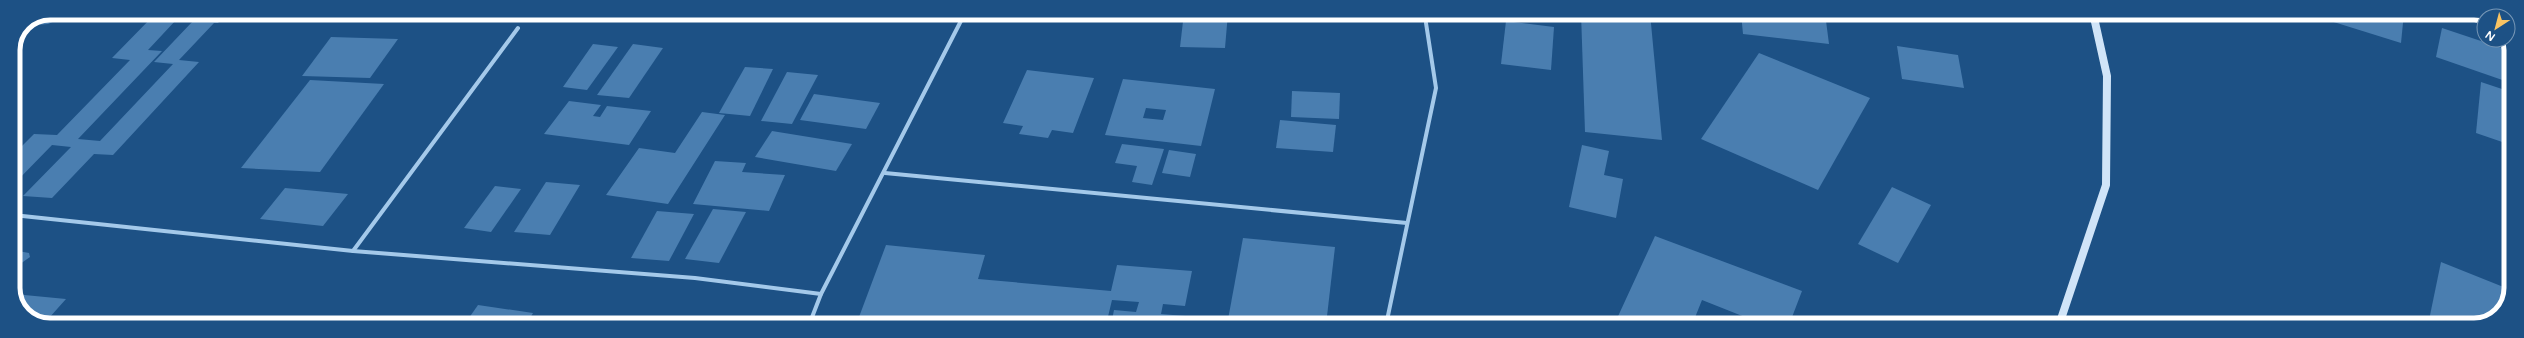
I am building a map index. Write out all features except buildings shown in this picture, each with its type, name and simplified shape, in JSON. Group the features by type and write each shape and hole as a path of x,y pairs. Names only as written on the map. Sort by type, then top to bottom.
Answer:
{"street":[{"path":"812,318 821,294 885,173 962,20"},
{"path":"2061,318 2106,185 2108,129 2107,76 2094,20"},
{"path":"1387,318 1436,88 1426,23"},
{"path":"353,251 518,28"},
{"path":"885,173 1407,223"},
{"path":"20,215 353,251 695,278 821,294"}]}
